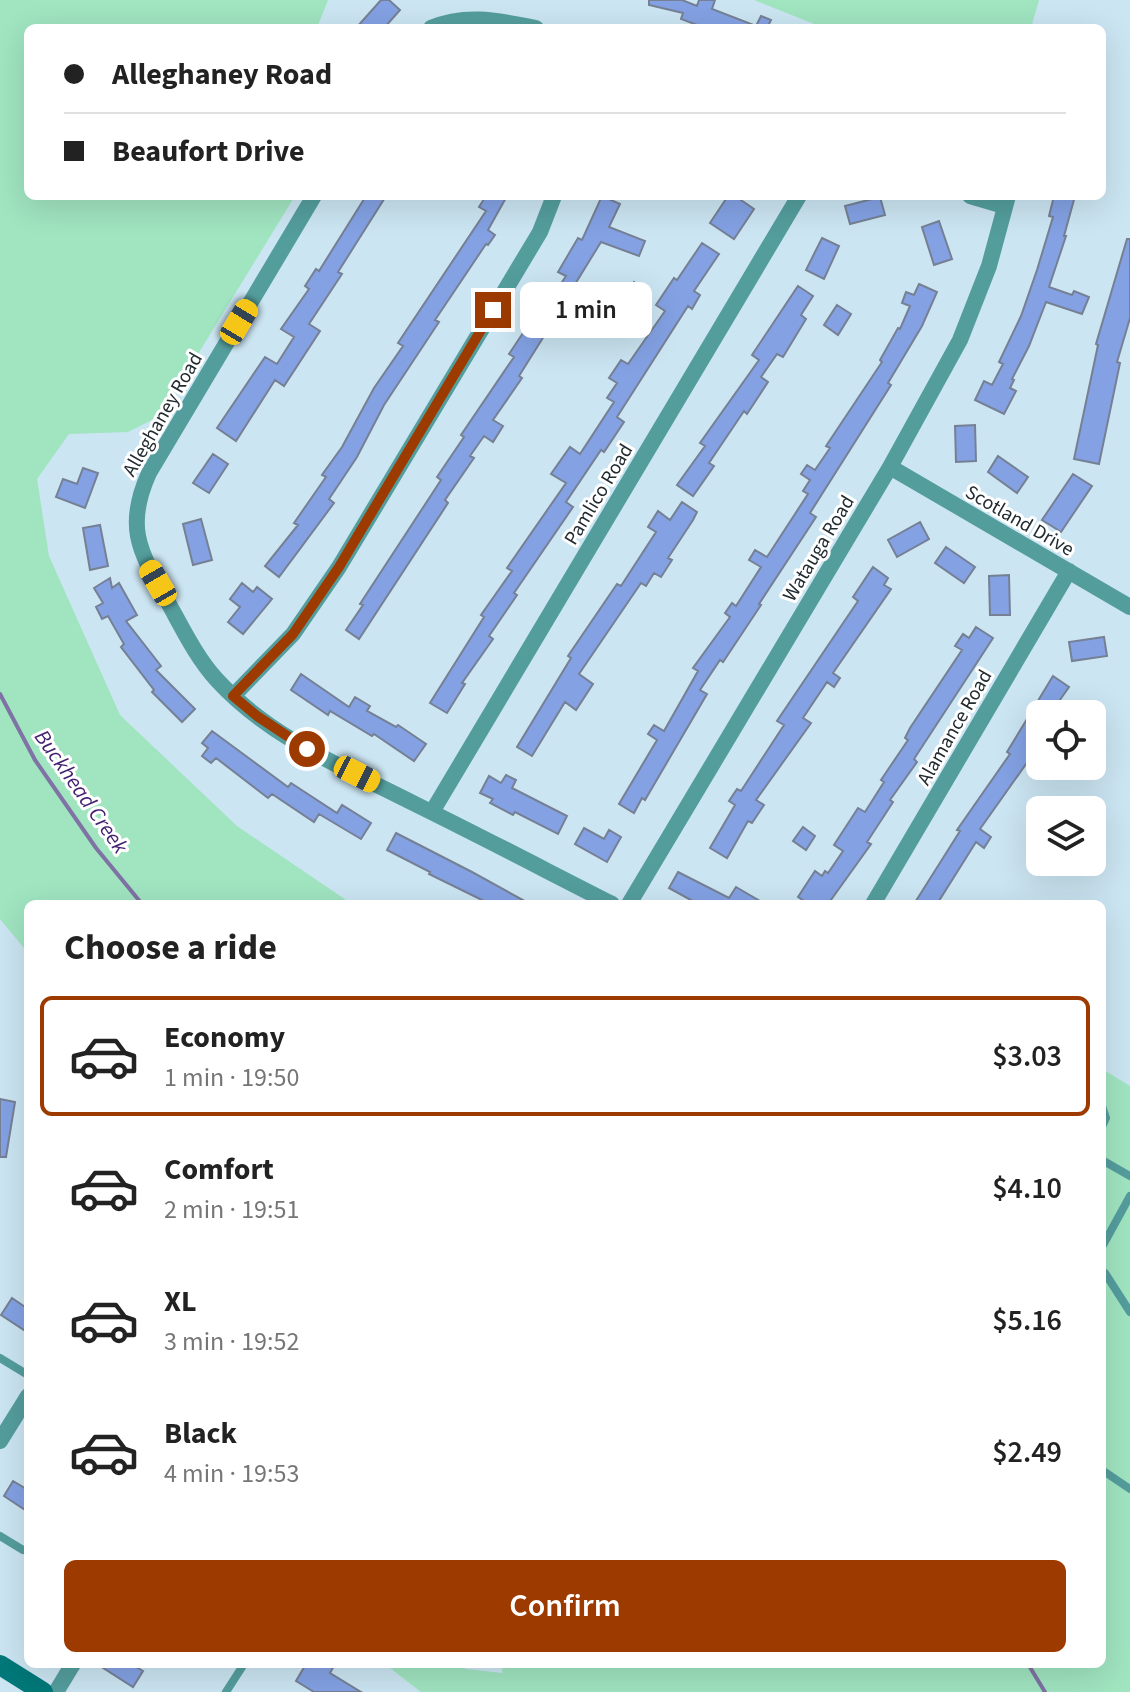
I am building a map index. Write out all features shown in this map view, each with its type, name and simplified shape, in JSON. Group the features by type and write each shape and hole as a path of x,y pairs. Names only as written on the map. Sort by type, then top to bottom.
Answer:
{"main road":[{"path":"0,1665 18,1686 43,1692"}],"street":[{"path":"444,24 479,18 513,24"},
{"name":"Alleghaney Road","path":"312,200 149,473 136,508 135,527 143,558 201,660 233,696 297,744 604,900"},
{"path":"233,696 293,634 339,567 540,232 552,200"},
{"name":"Pamlico Road","path":"432,812 797,200"},
{"name":"Watauga Road","path":"631,900 890,467 960,340 989,266 1006,201"},
{"name":"Scotland Drive","path":"890,467 1130,607"},
{"name":"Alamance Road","path":"875,900 1069,571"},
{"path":"0,1441 24,1402"},
{"path":"56,1692 71,1668"}],"lane":[{"path":"1106,1162 1130,1176"},
{"path":"1106,1240 1130,1196"},
{"path":"1106,1276 1130,1312"},
{"path":"0,1358 24,1373"},
{"path":"1106,1473 1130,1489"},
{"path":"0,1536 23,1550"},
{"path":"226,1692 241,1668"}],"green space":[{"path":"0,0 328,0 319,24 24,24 24,200 293,200 160,416 128,432 69,434 37,479 49,556 120,715 237,826 346,900 24,900 24,948 0,919"},
{"path":"754,0 1039,0 1032,24 814,24"},
{"path":"1106,1071 1130,1086 1130,1692 421,1692 390,1668 465,1668 502,1673 503,1668 1106,1668"}],"building":[{"path":"381,0 389,0 400,10 388,24 360,24"},
{"path":"649,0 682,0 697,6 699,0 715,0 712,9 751,24 694,24 681,19 683,13 649,5"},
{"path":"761,16 771,20 769,24 757,24"},
{"path":"363,200 383,200 338,272 342,274 309,324 320,331 284,386 275,380 236,441 217,428 265,357 277,364 294,337 281,329 309,289 305,286 316,269 319,271"},
{"path":"483,200 505,200 488,230 495,235 435,320 439,322 384,405 357,457 329,499 334,503 279,577 265,566 298,525 294,523 326,477 322,475 403,346 398,343 486,211 479,207"},
{"path":"600,200 611,200 620,204 609,227 645,241 639,256 601,242 569,294 575,298 556,328 551,325 519,376 522,378 493,420 503,426 493,442 484,436 470,456 474,458 445,500 448,503 359,639 346,630 363,605 360,604 441,480 437,477 464,437 461,435 514,357 509,354 529,324 533,326 566,276 558,272 578,238 582,240"},
{"path":"725,200 741,200 754,209 734,239 710,223"},
{"path":"881,200 885,215 850,224 845,206"},
{"path":"1053,200 1074,200 1049,287 1089,297 1082,314 1046,302 1012,379 1010,388 1016,391 1004,414 975,400 984,381 992,385 1003,364 999,362 1021,316 1037,270 1053,217 1049,216"},
{"path":"939,221 952,259 934,265 922,227"},
{"path":"822,238 839,246 824,279 806,270"},
{"path":"1127,239 1130,239 1130,318 1117,362 1120,363 1099,464 1074,459 1096,344"},
{"path":"702,243 719,254 694,291 700,295 692,309 688,306 617,417 624,422 566,502 573,507 514,593 517,595 489,636 493,639 462,683 465,684 447,713 430,703 484,617 481,615 512,571 507,568 566,483 551,474 570,447 580,454 614,402 607,398 617,383 609,378 621,360 628,364 665,311 656,305"},
{"path":"634,282 647,291 636,307 624,299"},
{"path":"919,284 937,292 922,326 888,383 891,385 810,513 816,517 761,605 700,690 707,694 645,800 642,798 634,813 619,804 657,740 648,734 654,725 664,731 698,671 693,668 730,617 725,613 732,603 736,606 761,567 749,560 755,550 767,557 808,494 803,491 810,480 801,474 807,465 815,470 830,448 826,446 882,362 880,360 900,329 910,306 902,303 906,292 914,295"},
{"path":"798,286 813,296 801,315 806,319 783,357 777,354 761,377 768,382 709,463 714,466 693,496 677,485 705,446 700,443 759,360 752,355"},
{"path":"837,305 851,314 838,335 824,325"},
{"path":"975,425 976,461 956,462 955,426"},
{"path":"213,454 228,464 209,493 193,483"},
{"path":"998,456 1028,477 1017,493 988,472"},
{"path":"83,468 98,473 85,508 56,497 63,479 77,484"},
{"path":"1073,474 1092,486 1061,532 1042,520"},
{"path":"682,502 697,512 693,520 668,558 672,560 661,577 654,573 646,586 641,583 579,674 593,684 576,710 565,702 532,756 517,747 571,658 568,656 617,584 621,586 656,532 648,527 658,511 670,520"},
{"path":"201,519 212,560 193,565 183,524"},
{"path":"920,522 929,539 897,557 888,540"},
{"path":"100,525 108,566 90,570 83,528"},
{"path":"946,547 975,567 964,583 935,563"},
{"path":"873,567 888,578 884,585 891,589 833,673 840,678 834,687 827,682 803,718 811,723 756,800 764,805 752,823 748,821 727,858 710,848 735,805 729,801 737,789 741,791 784,725 777,721 858,601 853,597"},
{"path":"1009,575 1010,615 990,615 989,576"},
{"path":"110,578 112,588 119,583 137,615 126,621 161,666 156,670 195,709 182,722 152,692 154,690 121,647 124,644 108,616 102,619 96,607 103,603 94,588"},
{"path":"242,583 253,592 257,587 272,599 243,634 228,622 240,607 230,599"},
{"path":"976,627 993,638 914,759 917,762 890,800 893,802 867,842 871,844 831,900 803,900 798,897 815,871 822,876 825,871 828,873 843,851 834,845 858,808 865,812 884,782 881,780 908,740 905,738 910,728 962,650 955,646 963,634 969,638"},
{"path":"1104,637 1107,656 1072,661 1069,642"},
{"path":"301,674 349,707 355,697 370,706 367,711 396,727 398,725 426,744 414,761 374,734 372,736 330,711 328,715 291,690"},
{"path":"1053,676 1069,687 1060,700 1038,700"},
{"path":"1026,721 1026,764 980,829 991,837 984,848 976,842 940,900 917,900 960,831 957,830 1010,754 1007,752"},
{"path":"212,731 288,787 291,783 337,813 342,805 371,823 361,839 319,814 314,822 272,794 268,798 216,758 211,763 202,756 208,748 202,743"},
{"path":"506,775 516,780 512,788 567,816 558,834 490,803 493,799 480,793 489,776 501,783"},
{"path":"803,827 815,836 806,850 793,841"},
{"path":"584,828 604,839 609,830 621,837 607,862 575,844"},
{"path":"396,833 523,900 482,900 387,850"},
{"path":"678,872 729,898 736,887 758,900 691,900 669,888"},
{"path":"0,1099 15,1102 6,1157 0,1157"},
{"path":"12,1298 24,1306 24,1330 1,1315"},
{"path":"13,1481 24,1488 24,1509 4,1496"},
{"path":"103,1668 138,1668 143,1671 133,1687"},
{"path":"304,1668 333,1668 330,1673 361,1692 314,1692 296,1681"}],"waterway":[{"name":"Buckhead Creek","path":"0,694 35,760 96,848 139,900"},
{"name":"Buckhead Creek","path":"1030,1668 1045,1692"}],"route":[{"path":"307,749 287,738 233,696 293,634 339,567 493,310"}]}
